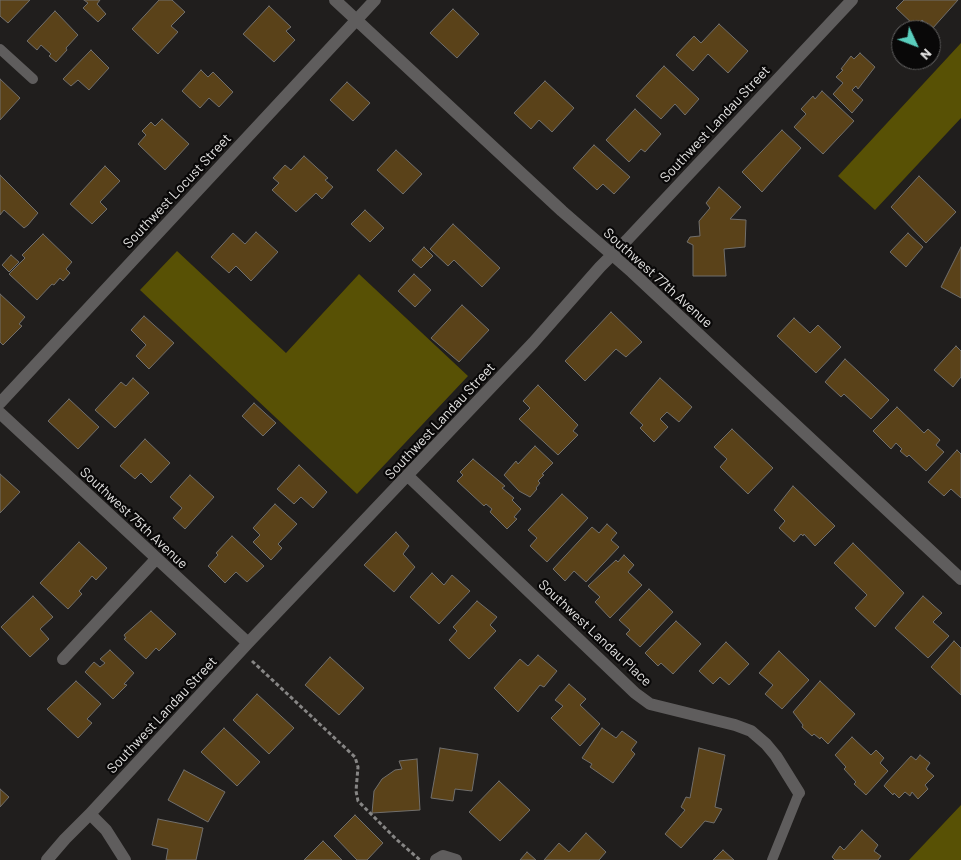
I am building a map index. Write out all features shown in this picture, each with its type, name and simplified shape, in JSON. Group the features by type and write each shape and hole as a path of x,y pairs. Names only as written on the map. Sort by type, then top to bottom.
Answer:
{"street":[{"name":"Southwest 77th Avenue","path":"335,0 961,579"},
{"name":"Southwest Locust Street","path":"0,402 376,0"},
{"name":"Southwest Landau Street","path":"48,860 65,839 533,343 612,255 852,0"},
{"name":"Southwest 75th Avenue","path":"0,413 156,559 245,647"},
{"name":"Southwest Landau Place","path":"408,476 635,693 650,704 735,725 751,731 776,756 799,793"},
{"path":"63,659 156,559"},
{"path":"90,814 106,830 125,860"},
{"path":"436,860 444,856 456,860"}],"lane":[{"path":"0,48 33,79"},
{"path":"772,860 799,793"}],"path":[{"path":"245,647 355,757 358,767 356,791 358,801 420,860"}],"shaded area":[{"path":"961,43 961,118 875,210 838,176 936,70 941,70 941,65"},
{"path":"177,251 286,353 359,274 468,376 357,494 140,290"},
{"path":"961,805 961,860 909,860"}],"building":[{"path":"0,0 30,0 8,23 0,16"},
{"path":"84,0 100,0 97,4 106,14 98,22 83,8 88,3"},
{"path":"159,0 172,0 185,12 171,26 178,32 158,54 132,29"},
{"path":"904,0 958,0 940,20 909,20 896,8"},
{"path":"269,6 291,27 286,31 295,40 274,62 243,34"},
{"path":"453,9 479,34 457,58 430,33"},
{"path":"55,11 78,35 56,62 49,56 51,54 41,45 37,50 27,41"},
{"path":"719,24 748,51 728,73 708,54 693,71 676,55 694,36 701,43"},
{"path":"91,50 109,68 89,90 78,80 71,86 63,79"},
{"path":"860,53 875,67 858,89 856,86 852,90 863,100 852,113 833,94 843,83 836,77 843,70 841,69 851,56 854,59"},
{"path":"664,66 699,99 685,115 675,104 661,119 636,96"},
{"path":"201,70 208,77 213,72 233,92 219,107 209,98 200,108 182,91"},
{"path":"0,79 20,98 0,120"},
{"path":"545,81 574,108 552,132 539,120 531,129 514,113"},
{"path":"347,82 370,103 353,121 330,100"},
{"path":"822,91 854,121 823,154 794,127 806,114 801,109 813,96 815,99"},
{"path":"635,109 661,134 645,152 641,149 629,162 606,140"},
{"path":"162,119 189,144 165,170 138,144 146,135 142,131 151,122 155,126"},
{"path":"782,130 801,148 762,192 742,172"},
{"path":"594,145 630,177 614,194 603,184 597,190 573,168"},
{"path":"396,150 422,174 403,194 377,170"},
{"path":"304,156 328,178 325,180 333,187 322,199 316,193 296,212 272,190 279,183 273,178 285,165 291,170"},
{"path":"105,166 120,181 100,202 107,209 92,224 70,204"},
{"path":"0,175 38,213 24,228 4,210 0,215"},
{"path":"919,176 956,212 926,243 891,207"},
{"path":"719,187 741,207 730,219 746,220 745,247 724,249 726,276 693,276 693,245 687,242 690,237 700,236 699,221 710,208 706,203"},
{"path":"365,210 384,228 370,242 351,224"},
{"path":"453,224 500,268 482,287 454,260 448,266 430,249"},
{"path":"256,232 278,252 251,281 236,266 229,273 211,257 233,233 245,244"},
{"path":"908,233 923,247 906,267 890,252"},
{"path":"43,234 72,262 66,269 70,273 63,281 60,278 37,300 9,274 25,258 22,255"},
{"path":"424,247 433,256 421,268 412,260"},
{"path":"961,247 961,298 941,287"},
{"path":"11,255 19,262 9,272 2,265"},
{"path":"414,274 431,290 415,307 398,291"},
{"path":"0,294 25,317 19,324 22,326 3,345 0,342"},
{"path":"462,305 489,330 459,362 431,338"},
{"path":"611,312 642,342 626,357 616,349 585,381 565,361"},
{"path":"144,316 174,343 149,369 136,356 146,345 131,330"},
{"path":"794,318 810,333 818,325 841,347 816,373 777,336"},
{"path":"956,346 961,351 961,377 953,387 934,370"},
{"path":"845,359 889,400 871,419 844,394 841,397 825,382"},
{"path":"133,378 149,393 115,428 95,410 121,382 126,386"},
{"path":"660,378 692,407 679,422 667,412 660,419 668,427 654,442 640,428 643,425 630,413"},
{"path":"538,385 578,425 573,431 578,435 558,455 519,419 530,408 523,401"},
{"path":"69,399 99,427 78,449 48,421"},
{"path":"254,403 276,423 263,436 242,416"},
{"path":"897,407 924,433 928,429 940,440 936,445 944,452 926,471 909,455 907,457 900,451 902,449 896,443 891,449 873,431"},
{"path":"732,429 773,468 748,494 720,467 727,459 714,447"},
{"path":"145,439 170,463 151,483 141,473 135,479 120,466"},
{"path":"535,446 553,463 542,474 544,475 538,481 540,483 537,489 530,497 519,491 504,475 516,461 518,464"},
{"path":"957,450 961,454 961,498 951,489 944,496 928,482"},
{"path":"473,459 505,486 502,488 514,498 512,500 521,509 514,517 517,519 507,529 490,512 492,509 486,504 484,506 457,481 463,475 460,472"},
{"path":"299,465 327,492 313,508 301,497 294,504 277,489"},
{"path":"0,474 20,492 0,513"},
{"path":"190,475 214,497 185,529 173,518 182,508 170,497"},
{"path":"793,486 835,526 815,546 804,534 803,536 801,534 794,542 779,528 785,521 774,510"},
{"path":"562,494 588,518 547,562 530,546 537,538 528,530"},
{"path":"275,504 297,524 278,544 282,548 271,560 253,542 260,535 253,528"},
{"path":"607,524 617,533 611,540 619,547 586,582 574,571 565,581 553,569 592,527 599,533"},
{"path":"396,532 409,546 403,554 415,567 394,592 364,565"},
{"path":"232,536 264,566 247,582 236,572 225,583 208,566 218,555 216,553"},
{"path":"79,542 107,568 96,580 92,576 79,591 82,594 68,609 40,583"},
{"path":"853,543 904,593 875,627 855,608 867,595 834,563"},
{"path":"624,555 634,565 628,572 642,585 610,618 595,602 600,597 588,586"},
{"path":"432,573 444,585 452,575 470,591 439,624 410,597"},
{"path":"649,589 673,612 640,647 626,634 630,630 619,620"},
{"path":"33,596 53,617 40,629 49,639 30,657 1,627"},
{"path":"923,596 942,613 933,622 949,636 928,658 895,628"},
{"path":"477,601 497,617 490,625 496,631 469,659 449,640 457,631 453,627"},
{"path":"151,611 176,634 159,651 156,648 146,659 124,639 126,638 124,635"},
{"path":"676,621 701,644 673,674 661,663 658,666 645,653"},
{"path":"954,641 961,648 961,695 931,667"},
{"path":"726,642 749,664 729,685 720,677 713,684 699,671"},
{"path":"110,650 134,673 124,684 127,685 113,699 85,672 94,662 100,667 105,663 100,659"},
{"path":"779,651 809,680 782,709 765,694 773,685 759,673"},
{"path":"538,655 557,671 544,687 540,685 518,712 494,688 520,659 528,666"},
{"path":"330,657 364,688 339,715 305,685"},
{"path":"76,681 101,704 87,719 92,723 78,738 47,709"},
{"path":"820,681 855,714 828,744 821,737 820,739 814,734 812,736 802,727 803,725 793,712"},
{"path":"569,684 586,699 580,705 600,724 580,746 551,718 563,706 555,700"},
{"path":"257,694 294,728 269,754 233,720"},
{"path":"224,728 260,762 237,786 201,752"},
{"path":"602,728 616,738 622,731 637,742 631,750 635,754 613,783 590,767 592,764 582,758"},
{"path":"852,737 871,755 876,750 884,758 880,763 888,771 866,795 854,784 856,782 835,755"},
{"path":"440,748 478,754 472,791 455,789 453,801 431,798"},
{"path":"699,748 725,755 715,807 722,809 714,823 705,821 681,848 665,834 685,810 681,807 686,797 690,798"},
{"path":"920,755 930,763 926,769 934,776 925,785 928,789 918,799 912,792 910,796 905,792 899,798 894,793 893,795 884,786 911,756 916,760"},
{"path":"417,759 420,810 372,813 374,791 382,779 395,770 402,769 399,761"},
{"path":"184,770 225,792 208,822 168,800"},
{"path":"499,781 530,810 500,841 469,812"},
{"path":"0,789 9,797 0,807"},
{"path":"355,815 383,843 367,860 357,860 334,836"},
{"path":"158,819 203,828 196,860 166,860 168,849 152,845"},
{"path":"862,830 878,845 874,851 881,856 878,860 835,860 832,857 840,846 844,850"},
{"path":"586,833 606,852 599,860 544,860 559,843 569,852"},
{"path":"323,841 342,860 304,860"},
{"path":"723,850 734,860 713,860"},
{"path":"527,852 536,860 520,860"}]}
